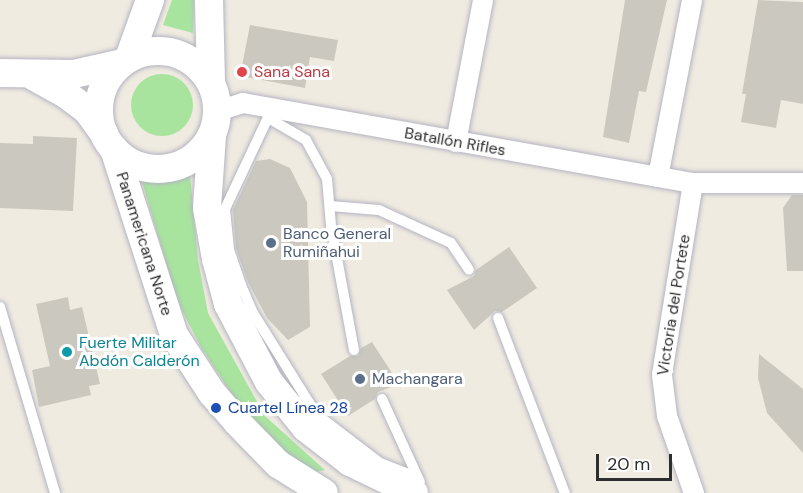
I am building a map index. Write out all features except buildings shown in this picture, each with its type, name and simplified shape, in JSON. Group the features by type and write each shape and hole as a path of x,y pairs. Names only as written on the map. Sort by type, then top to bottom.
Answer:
{"main road":[{"name":"Panamericana Norte","path":"150,0 125,61 102,92 99,106 174,335 212,393 237,422 278,464 324,493"},
{"path":"209,0 215,123 207,208 216,259 228,304 269,382 306,428 350,462 416,485"},
{"path":"0,73 33,76 74,74 125,61 155,50 173,52 190,59 212,83"},
{"path":"33,76 87,110 109,141"},
{"name":"Panamericana Norte","path":"109,141 129,161 147,168 166,169 185,163 200,152 215,123"}],"street":[{"path":"456,142 483,0"},
{"path":"658,177 692,0"},
{"name":"Batallón Rifles","path":"215,123 243,103 271,114 456,142 693,183 803,183"},
{"name":"Victoria del Portete","path":"693,183 662,375 667,416 694,493"}],"lane":[{"path":"354,350 327,178 319,158 306,141 271,114 225,209 229,250 253,313 316,414 424,493"},
{"path":"330,206 379,210 400,219 451,243 469,270"},
{"path":"0,307 55,493"},
{"path":"498,318 566,493"},
{"path":"382,399 416,485"}],"green space":[{"path":"172,0 194,0 193,33 163,25"},
{"path":"156,74 168,74 184,83 191,93 193,105 191,117 184,127 168,136 156,136 145,131 136,122 131,111 131,99 136,88 145,79"},
{"path":"190,174 198,260 208,313 265,416 325,470 311,473 278,446 237,402 202,349 177,301 141,178"}],"place":[{"name":"Sana Sana","path":"242,72"},
{"name":"Banco General Rumiñahui","path":"271,243"},
{"name":"Fuerte Militar Abdón Calderón","path":"67,352"},
{"name":"Machangara","path":"360,379"},
{"name":"Cuartel Línea 28","path":"216,408"}]}
